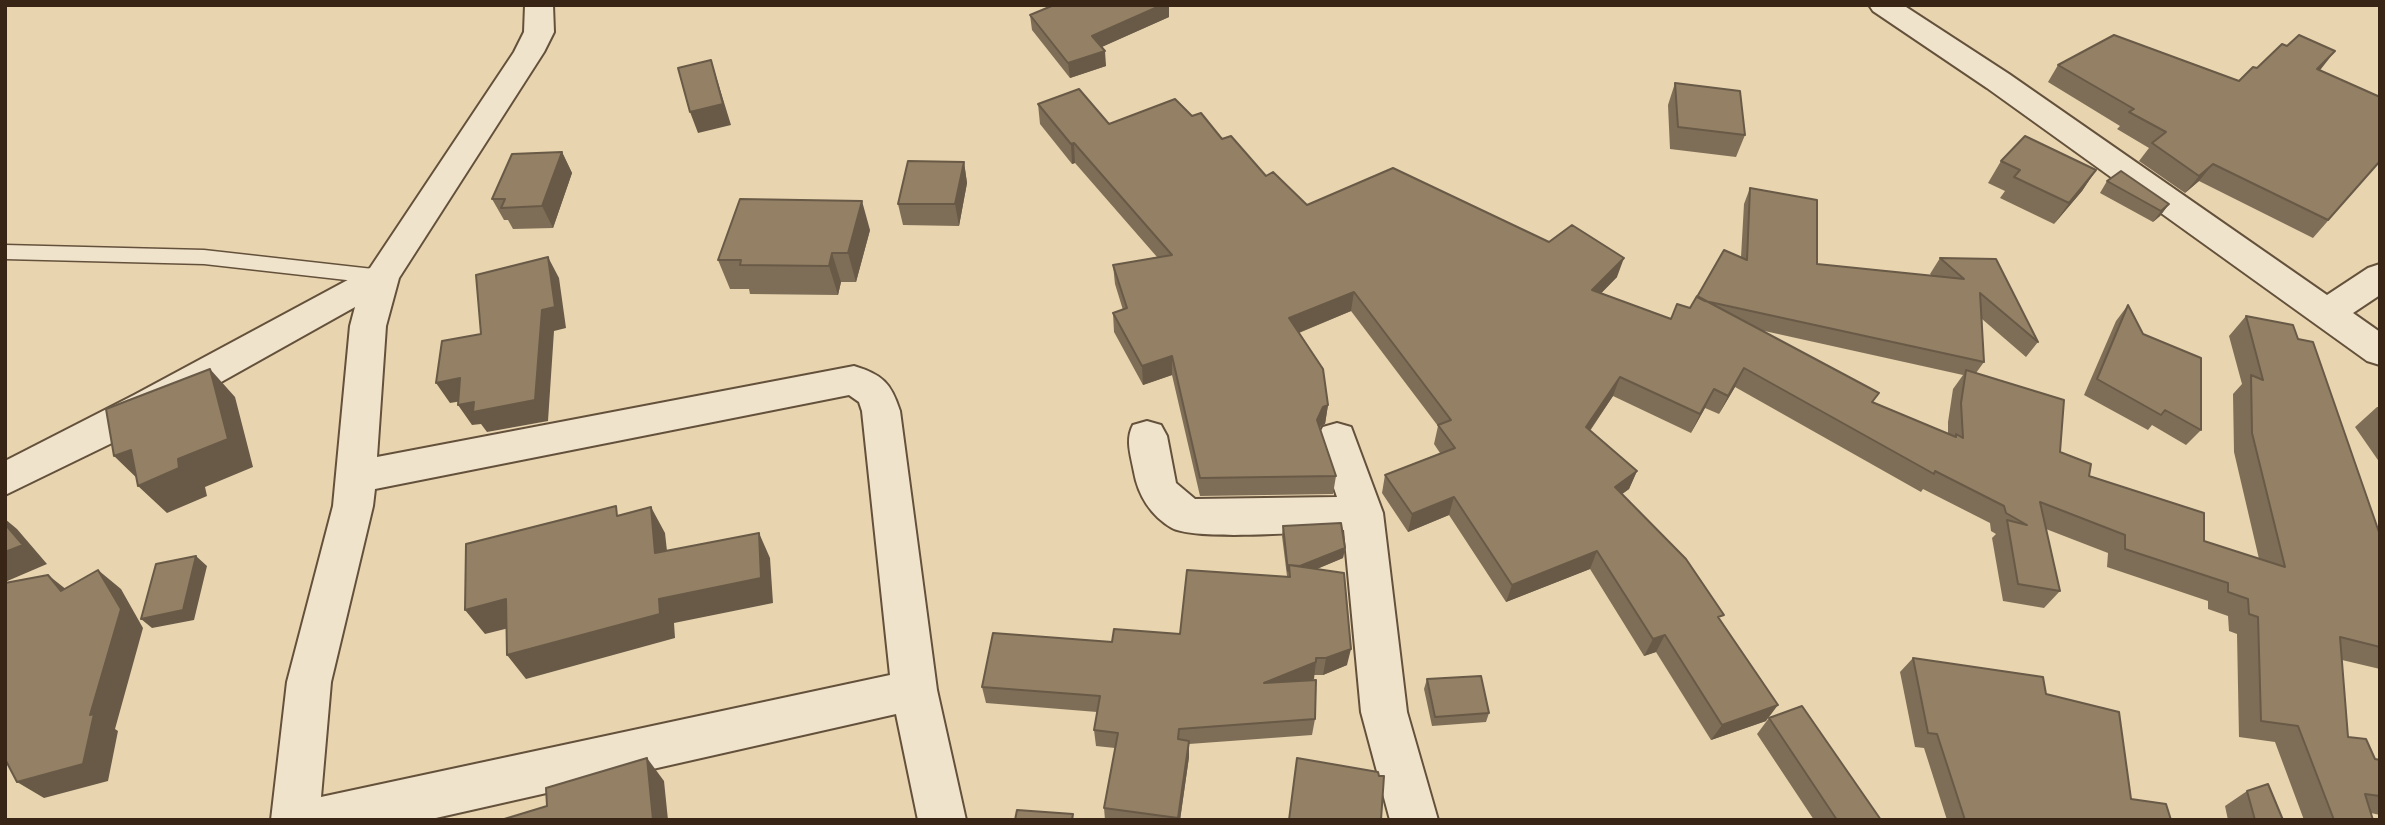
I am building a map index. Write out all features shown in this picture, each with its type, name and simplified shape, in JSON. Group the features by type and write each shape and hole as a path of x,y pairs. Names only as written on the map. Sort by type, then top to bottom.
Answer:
{"street":[{"path":"295,820 309,682 353,506 368,326 382,277 530,52 539,33 539,5"},
{"path":"1882,5 1998,81 2380,351"},
{"path":"5,479 178,390 287,327 382,277"},
{"path":"2328,312 2380,278"},
{"path":"356,477 854,380 875,393 881,411 914,690 942,820"},
{"path":"1147,436 1156,484 1163,497 1186,516 1363,513"},
{"path":"1338,438 1363,513 1384,712 1414,820"},
{"path":"322,820 914,690"}],"lane":[{"path":"5,252 204,257 382,277"}],"building":[{"path":"1054,5 1162,5 1092,36 1105,51 1068,63 1030,15"},
{"path":"2114,35 2239,81 2282,44 2287,46 2299,35 2335,51 2317,69 2380,97 2380,161 2328,220 2213,164 2199,176 2152,143 2166,132 2129,112 2134,109 2058,65"},
{"path":"711,60 723,104 690,112 678,68"},
{"path":"1675,83 1740,91 1745,135 1678,127"},
{"path":"1079,89 1109,124 1175,99 1192,116 1201,113 1222,139 1231,136 1266,176 1273,172 1307,205 1393,168 1549,242 1572,225 1624,258 1592,290 1671,319 1677,304 1690,308 1697,296 1879,393 1872,402 1956,437 1956,434 1963,438 1961,403 1966,370 2064,400 2060,452 2091,464 2089,476 2204,513 2204,541 2285,567 2252,433 2251,375 2263,380 2246,316 2293,325 2298,339 2313,342 2380,535 2380,647 2340,637 2348,737 2366,739 2375,759 2380,760 2380,796 2365,794 2373,820 2334,820 2298,726 2261,721 2258,617 2249,614 2248,599 2228,592 2228,583 2125,549 2125,535 2040,502 2060,591 2018,584 2007,520 2027,525 2006,513 2004,506 1935,471 1934,474 1744,368 1728,396 1714,389 1700,414 1620,377 1586,427 1637,471 1615,487 1686,559 1724,615 1718,617 1778,705 1722,725 1665,635 1653,639 1597,551 1512,585 1454,497 1412,514 1385,475 1455,448 1438,425 1451,420 1354,292 1289,318 1323,369 1328,405 1323,407 1317,420 1336,476 1200,478 1172,356 1142,366 1113,313 1127,308 1113,265 1172,255 1038,104"},
{"path":"2025,136 2096,170 2069,203 2014,177 2020,170 2001,161"},
{"path":"562,152 542,206 501,208 505,199 492,199 512,154"},
{"path":"908,161 964,162 955,204 898,204"},
{"path":"2121,171 2169,204 2161,211 2107,181"},
{"path":"1750,188 1817,200 1817,264 1964,279 1940,258 1996,259 2038,342 1980,293 1984,362 1705,301 1697,297 1724,250 1747,260"},
{"path":"740,199 862,201 848,253 832,253 829,266 740,265 741,260 718,260"},
{"path":"548,257 555,307 542,310 535,400 473,412 474,402 458,405 460,378 436,383 442,341 481,334 476,275"},
{"path":"2128,305 2143,334 2201,358 2201,430 2165,410 2161,415 2097,379"},
{"path":"210,369 228,439 178,459 179,468 138,486 131,450 114,456 106,409"},
{"path":"616,506 617,516 651,507 655,553 759,533 761,578 659,599 660,614 507,655 506,599 465,610 466,544"},
{"path":"1341,523 1345,548 1300,566 1289,565 1288,571 1283,526"},
{"path":"5,524 23,545 5,552"},
{"path":"196,556 183,610 141,619 156,564"},
{"path":"1289,565 1344,573 1351,649 1326,658 1316,658 1316,662 1264,683 1316,680 1315,719 1179,729 1178,739 1189,741 1178,818 1104,808 1118,733 1094,730 1100,696 982,687 993,633 1112,642 1114,629 1180,634 1187,570 1290,577"},
{"path":"98,570 121,609 90,715 94,714 83,764 17,782 5,759 5,583 48,575 61,591"},
{"path":"1913,658 2043,677 2046,694 2119,712 2131,799 2166,804 2171,820 1965,820 1937,734 1928,733"},
{"path":"1481,676 1489,713 1435,717 1427,679"},
{"path":"1802,706 1881,820 1837,820 1769,718"},
{"path":"647,758 653,820 501,820 547,806 546,788"},
{"path":"1297,758 1378,772 1379,776 1384,776 1381,820 1289,820"},
{"path":"2268,784 2283,820 2255,820 2247,791"},
{"path":"1017,810 1073,814 1072,820 1015,820"}]}
